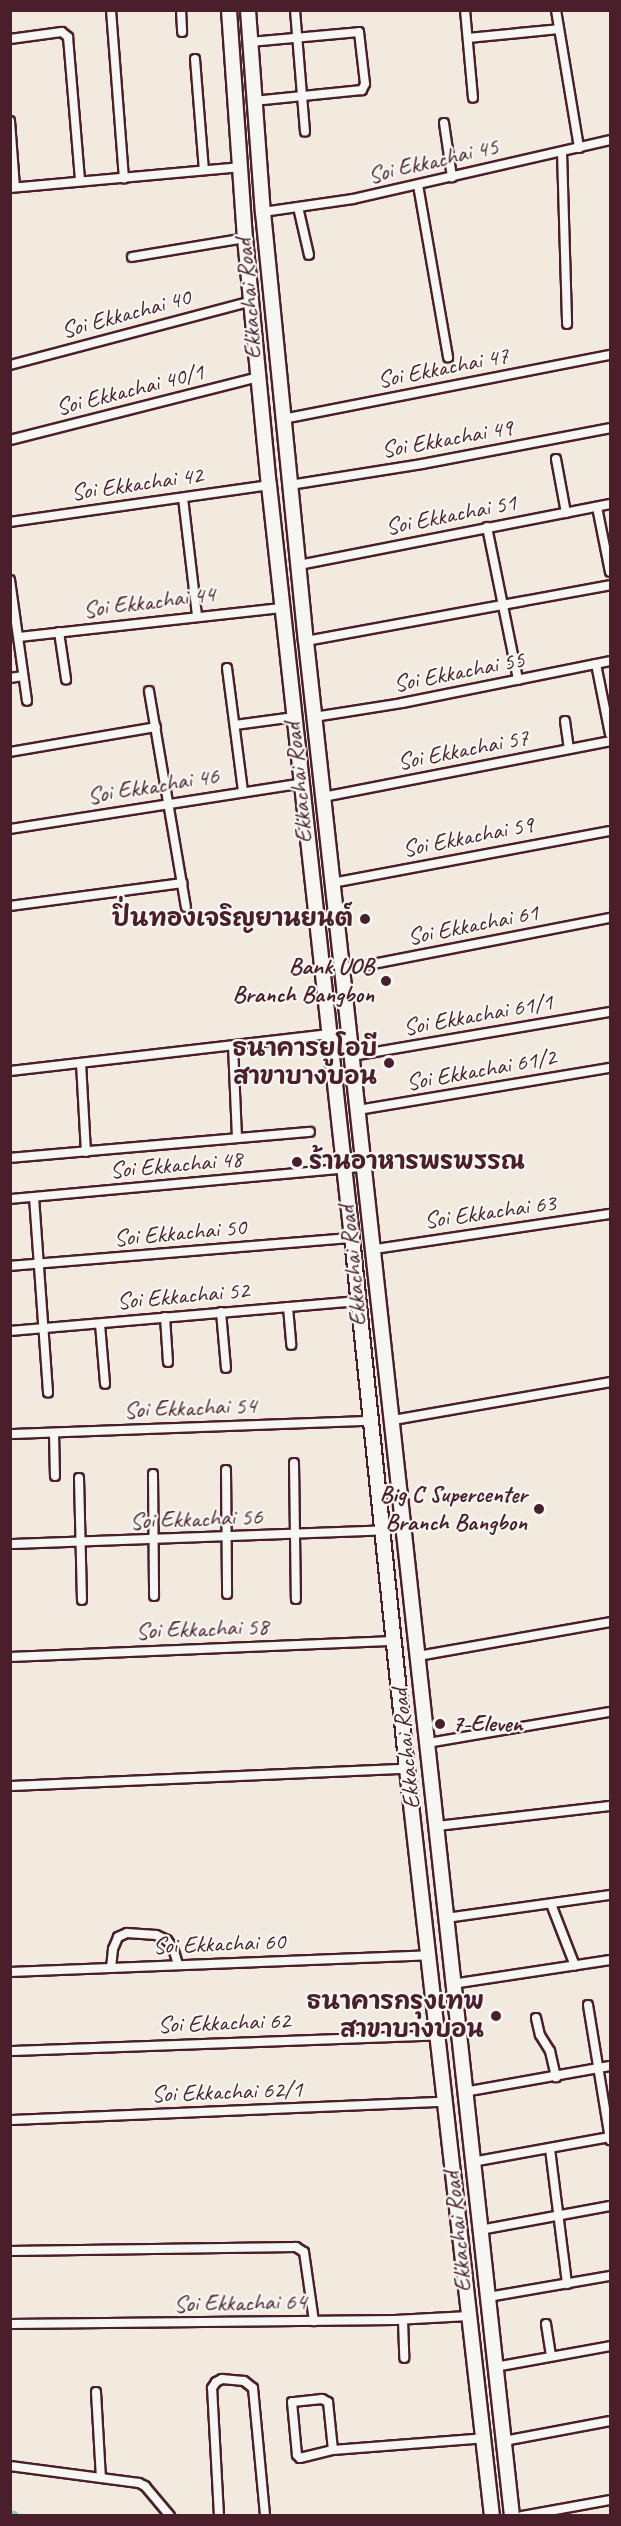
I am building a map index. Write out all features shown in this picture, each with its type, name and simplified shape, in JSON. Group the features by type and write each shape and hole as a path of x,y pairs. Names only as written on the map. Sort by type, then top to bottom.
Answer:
{"main road":[{"path":"229,16 248,16"},
{"name":"Ekkachai Road","path":"229,16 245,238 269,485 359,1301 407,1769 430,1955 492,2516"},
{"name":"Ekkachai Road","path":"248,16 263,212 314,717 375,1249 452,1984 512,2516"},
{"path":"282,608 303,605"},
{"path":"464,2272 484,2269"}],"street":[{"path":"111,10 124,178"},
{"path":"181,10 182,32"},
{"path":"295,10 305,132"},
{"path":"465,10 473,98"},
{"path":"556,10 579,148"},
{"path":"468,38 559,29"},
{"path":"10,39 62,32 68,37 80,181"},
{"path":"250,42 359,32 364,88 254,101"},
{"path":"195,59 204,170"},
{"path":"10,121 13,188 239,167"},
{"path":"444,123 452,177"},
{"name":"Soi Ekkachai 45","path":"263,212 418,185 610,140"},
{"path":"562,152 567,324"},
{"path":"418,185 448,357"},
{"path":"298,207 309,255"},
{"path":"132,257 245,238"},
{"name":"Soi Ekkachai 40","path":"10,365 252,301"},
{"name":"Soi Ekkachai 47","path":"283,418 610,355"},
{"name":"Soi Ekkachai 40/1","path":"10,440 259,377"},
{"name":"Soi Ekkachai 49","path":"290,485 610,428"},
{"path":"556,459 566,513"},
{"name":"Soi Ekkachai 42","path":"10,522 269,485"},
{"path":"183,498 197,615"},
{"name":"Soi Ekkachai 51","path":"299,565 610,504"},
{"path":"597,507 610,572"},
{"path":"487,527 518,680"},
{"path":"10,580 27,701"},
{"path":"306,641 610,585"},
{"name":"Soi Ekkachai 44","path":"19,637 197,615 282,608"},
{"path":"59,632 66,678"},
{"name":"Soi Ekkachai 55","path":"314,717 610,661"},
{"path":"596,664 610,734"},
{"path":"227,668 243,791"},
{"path":"10,678 23,676"},
{"path":"149,691 186,907"},
{"path":"235,725 294,717"},
{"path":"565,721 569,749"},
{"path":"10,752 156,727"},
{"name":"Soi Ekkachai 57","path":"323,797 610,741"},
{"name":"Soi Ekkachai 46","path":"10,829 303,783"},
{"name":"Soi Ekkachai 59","path":"333,883 610,831"},
{"path":"10,906 182,883"},
{"name":"Soi Ekkachai 61","path":"342,970 610,918"},
{"name":"Soi Ekkachai 61/1","path":"352,1056 610,1012"},
{"path":"10,1071 330,1034"},
{"path":"232,1046 237,1138"},
{"path":"81,1063 86,1152"},
{"name":"Soi Ekkachai 61/2","path":"358,1110 610,1068"},
{"path":"10,1158 310,1132"},
{"name":"Soi Ekkachai 48","path":"10,1199 365,1167"},
{"path":"34,1197 48,1393"},
{"name":"Soi Ekkachai 63","path":"375,1249 610,1214"},
{"name":"Soi Ekkachai 50","path":"10,1266 352,1238"},
{"name":"Soi Ekkachai 52","path":"10,1331 359,1301"},
{"path":"288,1307 291,1345"},
{"path":"221,1312 226,1368"},
{"path":"165,1317 168,1362"},
{"path":"100,1324 105,1384"},
{"path":"393,1420 610,1382"},
{"name":"Soi Ekkachai 54","path":"10,1434 371,1421"},
{"path":"54,1433 55,1476"},
{"path":"294,1463 296,1599"},
{"path":"226,1470 227,1594"},
{"path":"153,1474 154,1596"},
{"path":"79,1478 82,1600"},
{"name":"Soi Ekkachai 56","path":"10,1544 383,1530"},
{"path":"418,1656 610,1622"},
{"name":"Soi Ekkachai 58","path":"10,1657 395,1641"},
{"path":"428,1743 610,1712"},
{"path":"10,1786 407,1769"},
{"path":"437,1826 610,1806"},
{"path":"446,1918 610,1896"},
{"path":"551,1905 575,1966"},
{"path":"111,1968 113,1949 118,1937 127,1934 156,1935 167,1940 173,1948 178,1964"},
{"name":"Soi Ekkachai 60","path":"10,1972 430,1955"},
{"path":"452,1984 610,1960"},
{"path":"472,2162 610,2139 588,2005"},
{"path":"536,2018 540,2035 550,2051 556,2077"},
{"name":"Soi Ekkachai 62","path":"10,2051 438,2035"},
{"path":"464,2092 610,2066"},
{"name":"Soi Ekkachai 62/1","path":"10,2120 445,2102"},
{"path":"550,2149 567,2284"},
{"path":"480,2230 610,2206"},
{"path":"10,2251 296,2247 304,2252 314,2321"},
{"path":"488,2297 610,2276"},
{"name":"Soi Ekkachai 64","path":"10,2324 314,2321 469,2316"},
{"path":"403,2319 404,2358"},
{"path":"546,2324 551,2356"},
{"path":"495,2367 610,2346"},
{"path":"219,2516 212,2388 222,2379 244,2381 253,2388 265,2516"},
{"path":"96,2392 101,2478"},
{"path":"333,2450 328,2402 322,2399 291,2402 297,2455 303,2458 333,2450 483,2438"},
{"path":"504,2441 610,2421"},
{"path":"10,2466 145,2486 170,2516"},
{"path":"522,2516 610,2500"}],"waterway":[{"path":"10,2515 14,2516"}],"place":[{"name":"ปิ่นทองเจริญยานยนต์","path":"365,919"},
{"name":"Bank UOB Branch Bangbon","path":"386,981"},
{"name":"ธนาคารยูโอบี สาขาบางบอน","path":"389,1063"},
{"name":"ร้านอาหารพรพรรณ","path":"297,1162"},
{"name":"Big C Supercenter Branch Bangbon","path":"539,1509"},
{"name":"7-Eleven","path":"440,1724"},
{"name":"ธนาคารกรุงเทพ สาขาบางบอน","path":"496,2016"}]}
